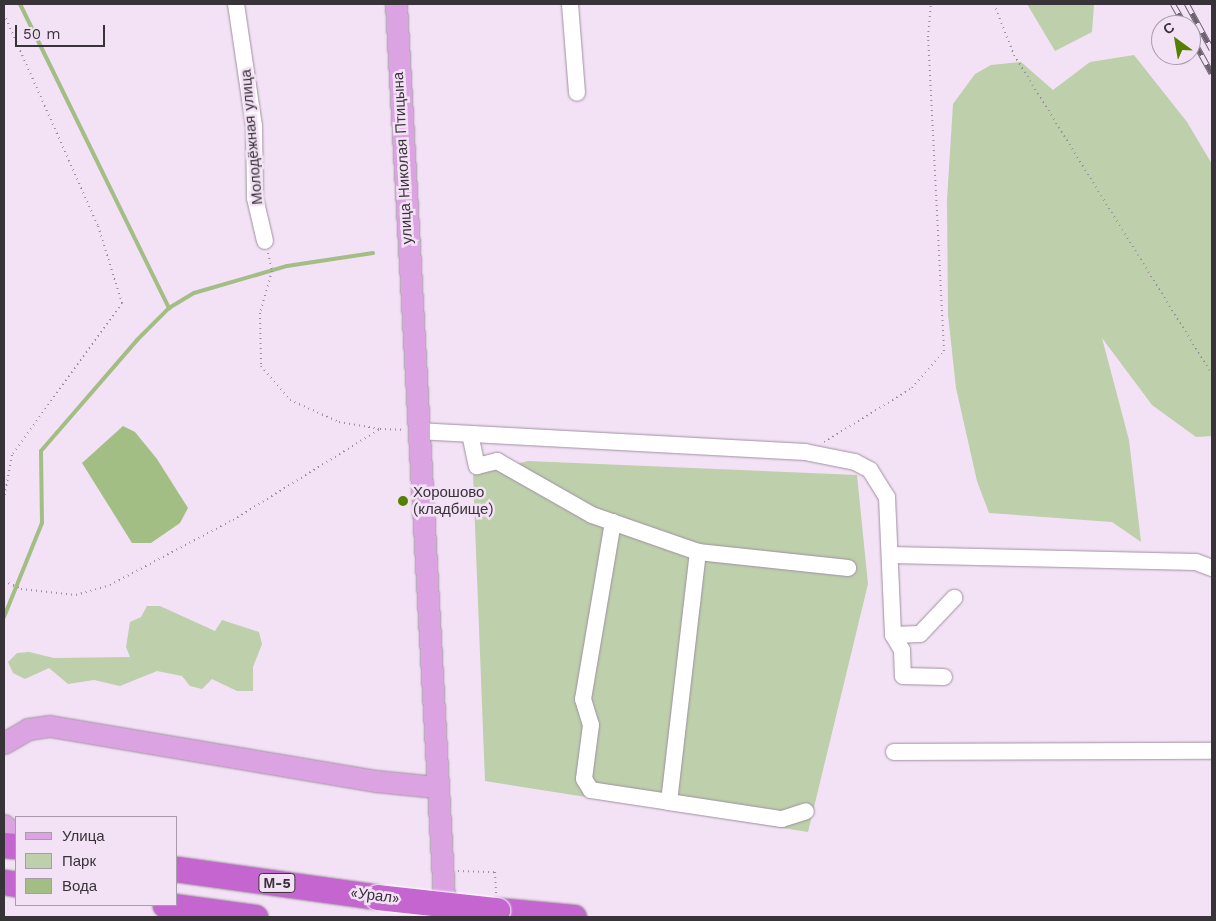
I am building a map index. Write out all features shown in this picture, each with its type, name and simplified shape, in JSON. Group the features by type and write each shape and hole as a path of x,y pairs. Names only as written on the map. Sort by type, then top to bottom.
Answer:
{"highway":[{"name":"«Урал»","path":"178,869 377,897 574,917"},
{"path":"172,906 254,917"}],"main road":[{"name":"улица Николая Птицына","path":"396,4 436,787 445,917"},
{"path":"4,744 28,729 50,726 376,781 436,787"},
{"path":"4,825 15,836"}],"street":[{"name":"Молодёжная улица","path":"236,4 254,126 255,198 264,241"},
{"path":"570,4 577,93"},
{"path":"417,431 805,452 855,462 870,470 887,497 893,635 902,650 903,676 944,677"},
{"path":"470,434 477,466 497,461 613,522 698,552 848,568"},
{"path":"613,522 583,699 591,725 584,779 591,790 782,819 806,811"},
{"path":"669,802 698,552"},
{"path":"891,555 1196,562 1212,568"},
{"path":"893,635 920,634 954,598"},
{"path":"894,752 1212,752"}],"path":[{"path":"805,452 912,388 944,350 928,37 931,4"},
{"path":"994,4 1014,54 1212,374"},
{"path":"4,14 98,226 122,303 12,455 4,499"},
{"path":"270,265 272,271 260,312 261,366 290,400 339,422 417,431"},
{"path":"4,581 21,589 76,595 110,585 233,520 380,428"},
{"path":"442,870 495,872"}],"green space":[{"path":"1027,4 1094,4 1092,32 1055,51"},
{"path":"1134,55 1187,122 1212,164 1212,436 1196,437 1152,405 1102,338 1129,440 1141,542 1112,522 989,513 977,481 956,388 948,315 947,200 953,104 975,74 991,65 1021,62 1053,90 1090,62"},
{"path":"528,461 857,475 868,584 808,832 485,781 473,475"},
{"path":"147,606 160,606 215,631 222,620 259,632 262,644 253,667 253,691 237,691 212,679 202,689 190,686 182,676 157,671 120,686 94,680 68,684 49,668 25,679 13,673 8,662 17,653 29,652 54,658 130,657 126,647 130,622 141,617"}],"water":[{"path":"123,426 135,432 157,459 188,508 180,523 151,543 132,543 82,463"}],"waterway":[{"path":"20,4 169,308"},
{"path":"4,617 42,523 41,451 137,340 169,308 194,293 287,266 373,253"}],"railway":[{"path":"1173,4 1179,15"},
{"path":"1187,4 1212,50"},
{"path":"1201,54 1212,74"}],"place":[{"name":"Хорошово (кладбище)","path":"403,501"}]}
